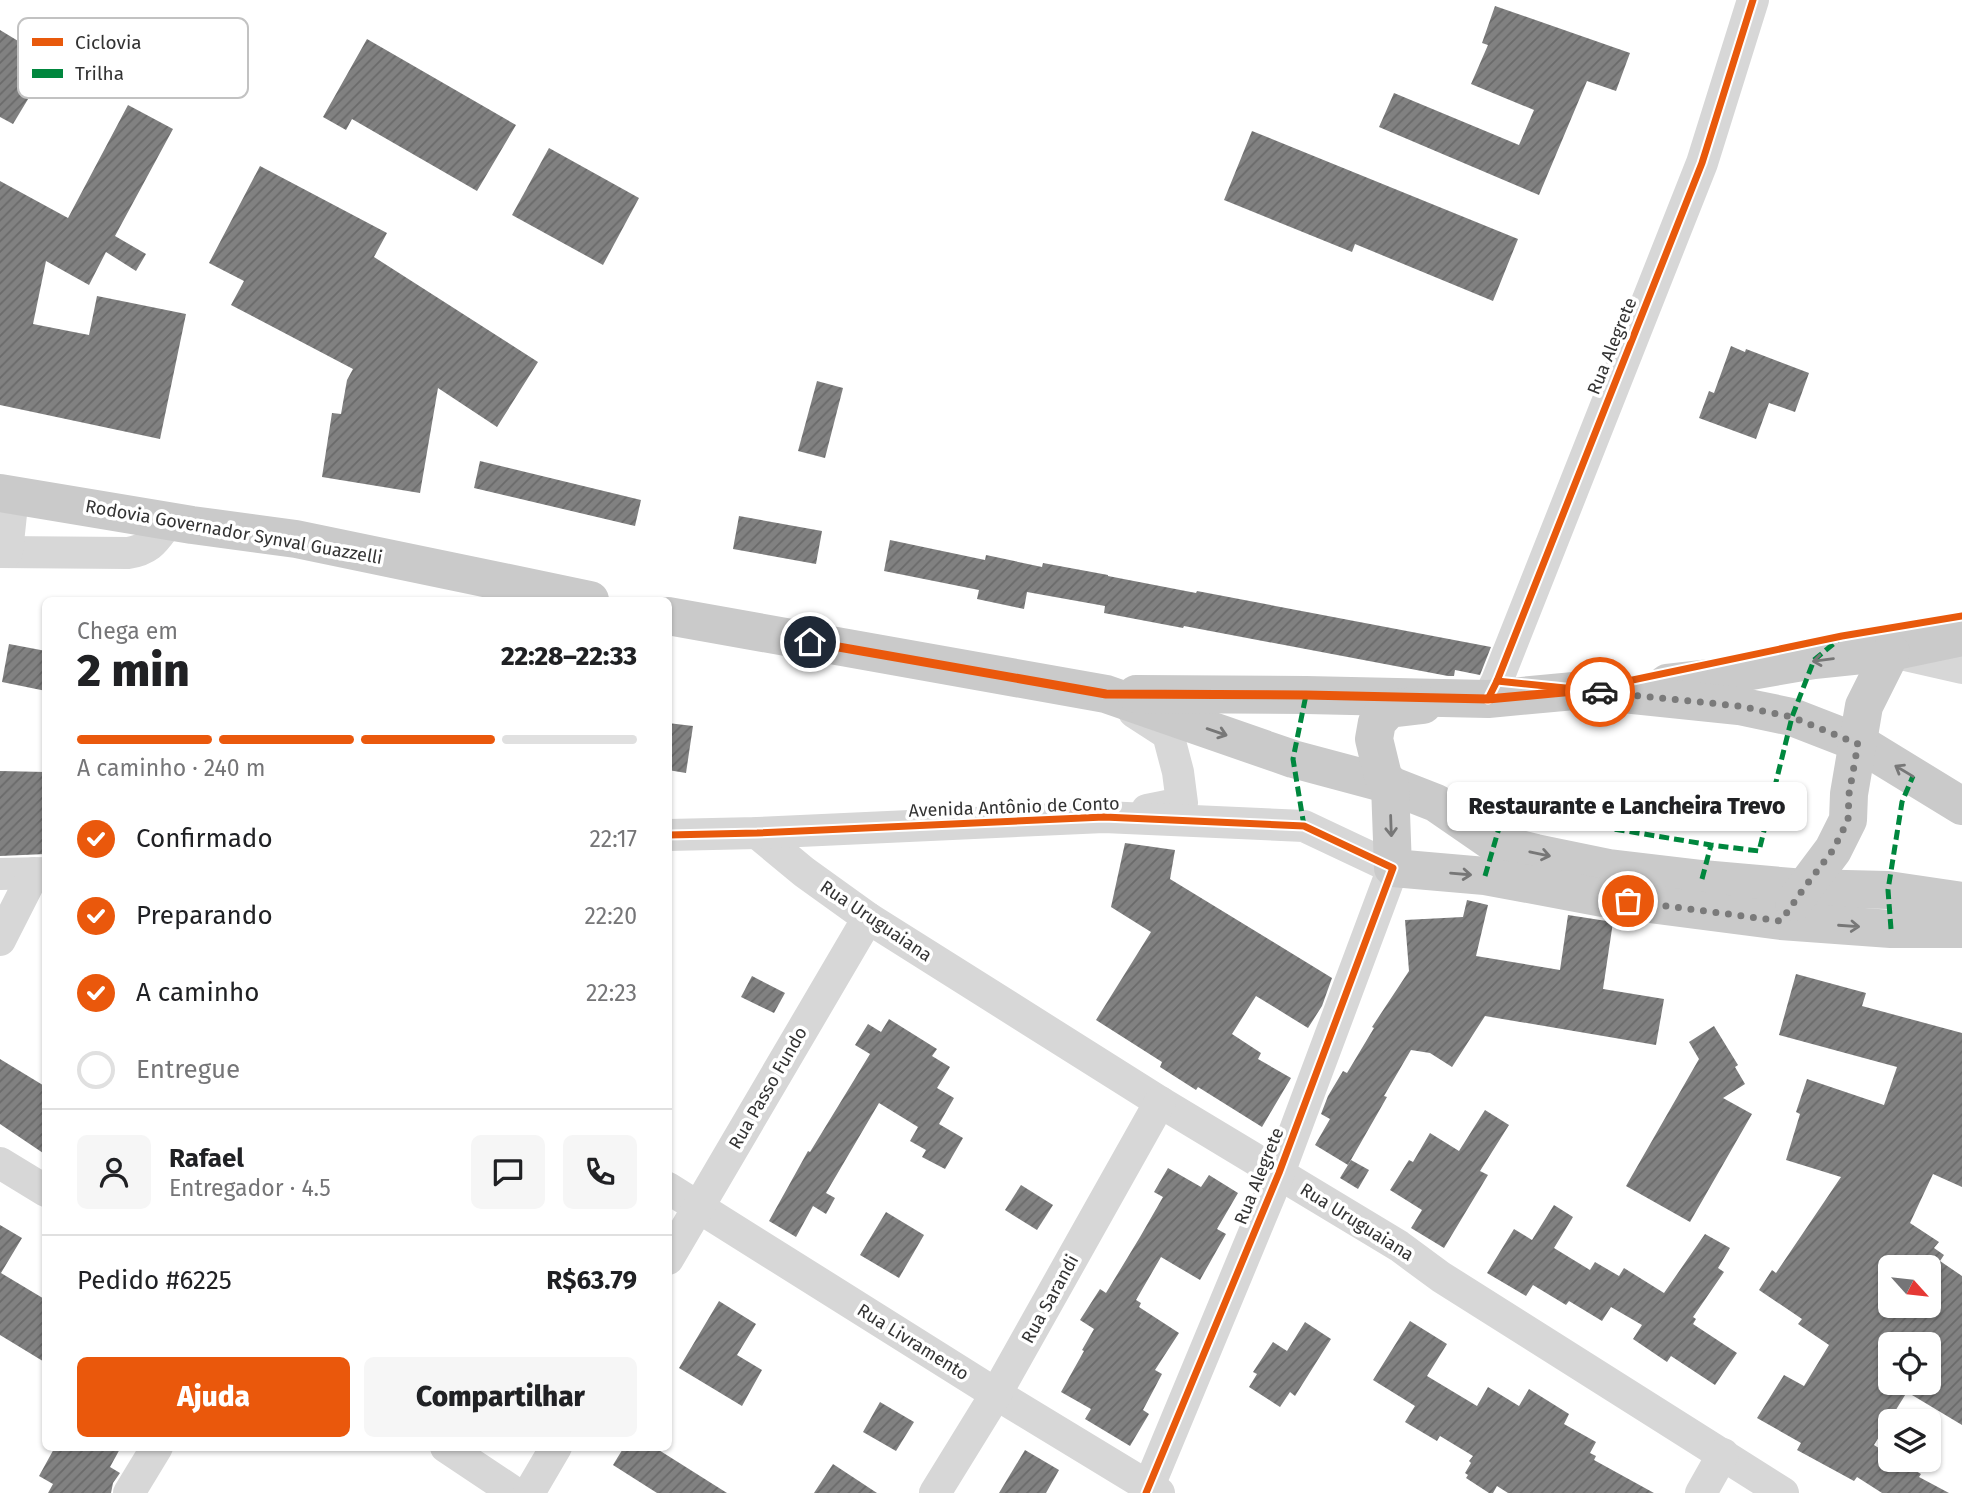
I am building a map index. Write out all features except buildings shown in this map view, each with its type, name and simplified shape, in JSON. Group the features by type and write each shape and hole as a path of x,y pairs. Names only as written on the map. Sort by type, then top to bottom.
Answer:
{"main road":[{"name":"Rodovia Governador Synval Guazzelli","path":"7,494 296,539 576,597"},
{"path":"672,617 1106,694 1293,759 1390,785 1436,803 1494,843 1609,869 1804,888 1888,890 1962,901"},
{"path":"1962,637 1891,652 1814,660 1710,678 1390,709 1377,722 1374,739 1383,776 1390,785 1392,868 1485,876 1603,898 1781,921 1891,929 1962,929"},
{"path":"1781,921 1833,850 1848,820 1849,794 1864,706 1891,652"},
{"path":"1585,690 1739,706 1792,717 1858,744 1962,806"},
{"path":"1106,694 1488,699"}],"street":[{"name":"Rua Alegrete","path":"1488,699 1702,163 1754,0"},
{"path":"7,494 4,552 141,551 150,546 169,521"},
{"path":"1891,652 1962,668"},
{"path":"1106,694 1168,734 1178,772 1182,803"},
{"path":"1104,817 1182,803 1219,802 1304,827"},
{"name":"Avenida Antônio de Conto","path":"672,835 1104,817 1304,827 1392,868"},
{"name":"Rua Uruguaiana","path":"757,833 804,872 868,918 1160,1102 1399,1246 1441,1277 1783,1493"},
{"name":"Rua Alegrete","path":"1151,1491 1279,1173 1392,868"},
{"path":"0,874 40,873"},
{"path":"0,940 40,873"},
{"name":"Rua Passo Fundo","path":"672,1252 868,918"},
{"name":"Rua Sarandi","path":"935,1493 996,1394 1160,1102"},
{"path":"0,1163 42,1189"},
{"name":"Rua Livramento","path":"672,1190 1151,1491"},
{"path":"129,1493 155,1451"},
{"path":"452,1451 515,1493"},
{"path":"529,1493 554,1451"},
{"path":"1701,1493 1723,1454"}],"marked path":[{"path":"1485,876 1504,811 1759,851 1792,717 1814,660 1838,640"},
{"path":"1304,826 1293,759 1306,695"},
{"path":"1891,929 1888,890 1902,802 1913,776"},
{"path":"1702,879 1711,845"}],"cycle path":[{"path":"1488,699 1702,163 1753,0"},
{"path":"1497,681 1585,690 1842,636 1962,616"},
{"path":"672,835 1104,817 1304,826 1393,868 1279,1173 1146,1493"}],"way so far":[{"path":"1600,692 1739,706 1792,717 1858,744 1849,794 1848,820 1833,850 1781,921 1628,901"}],"place":[{"name":"Restaurante e Lancheira Trevo","path":"1628,901"}],"route":[{"path":"810,642 1106,694 1488,699 1585,690 1600,692"}]}
